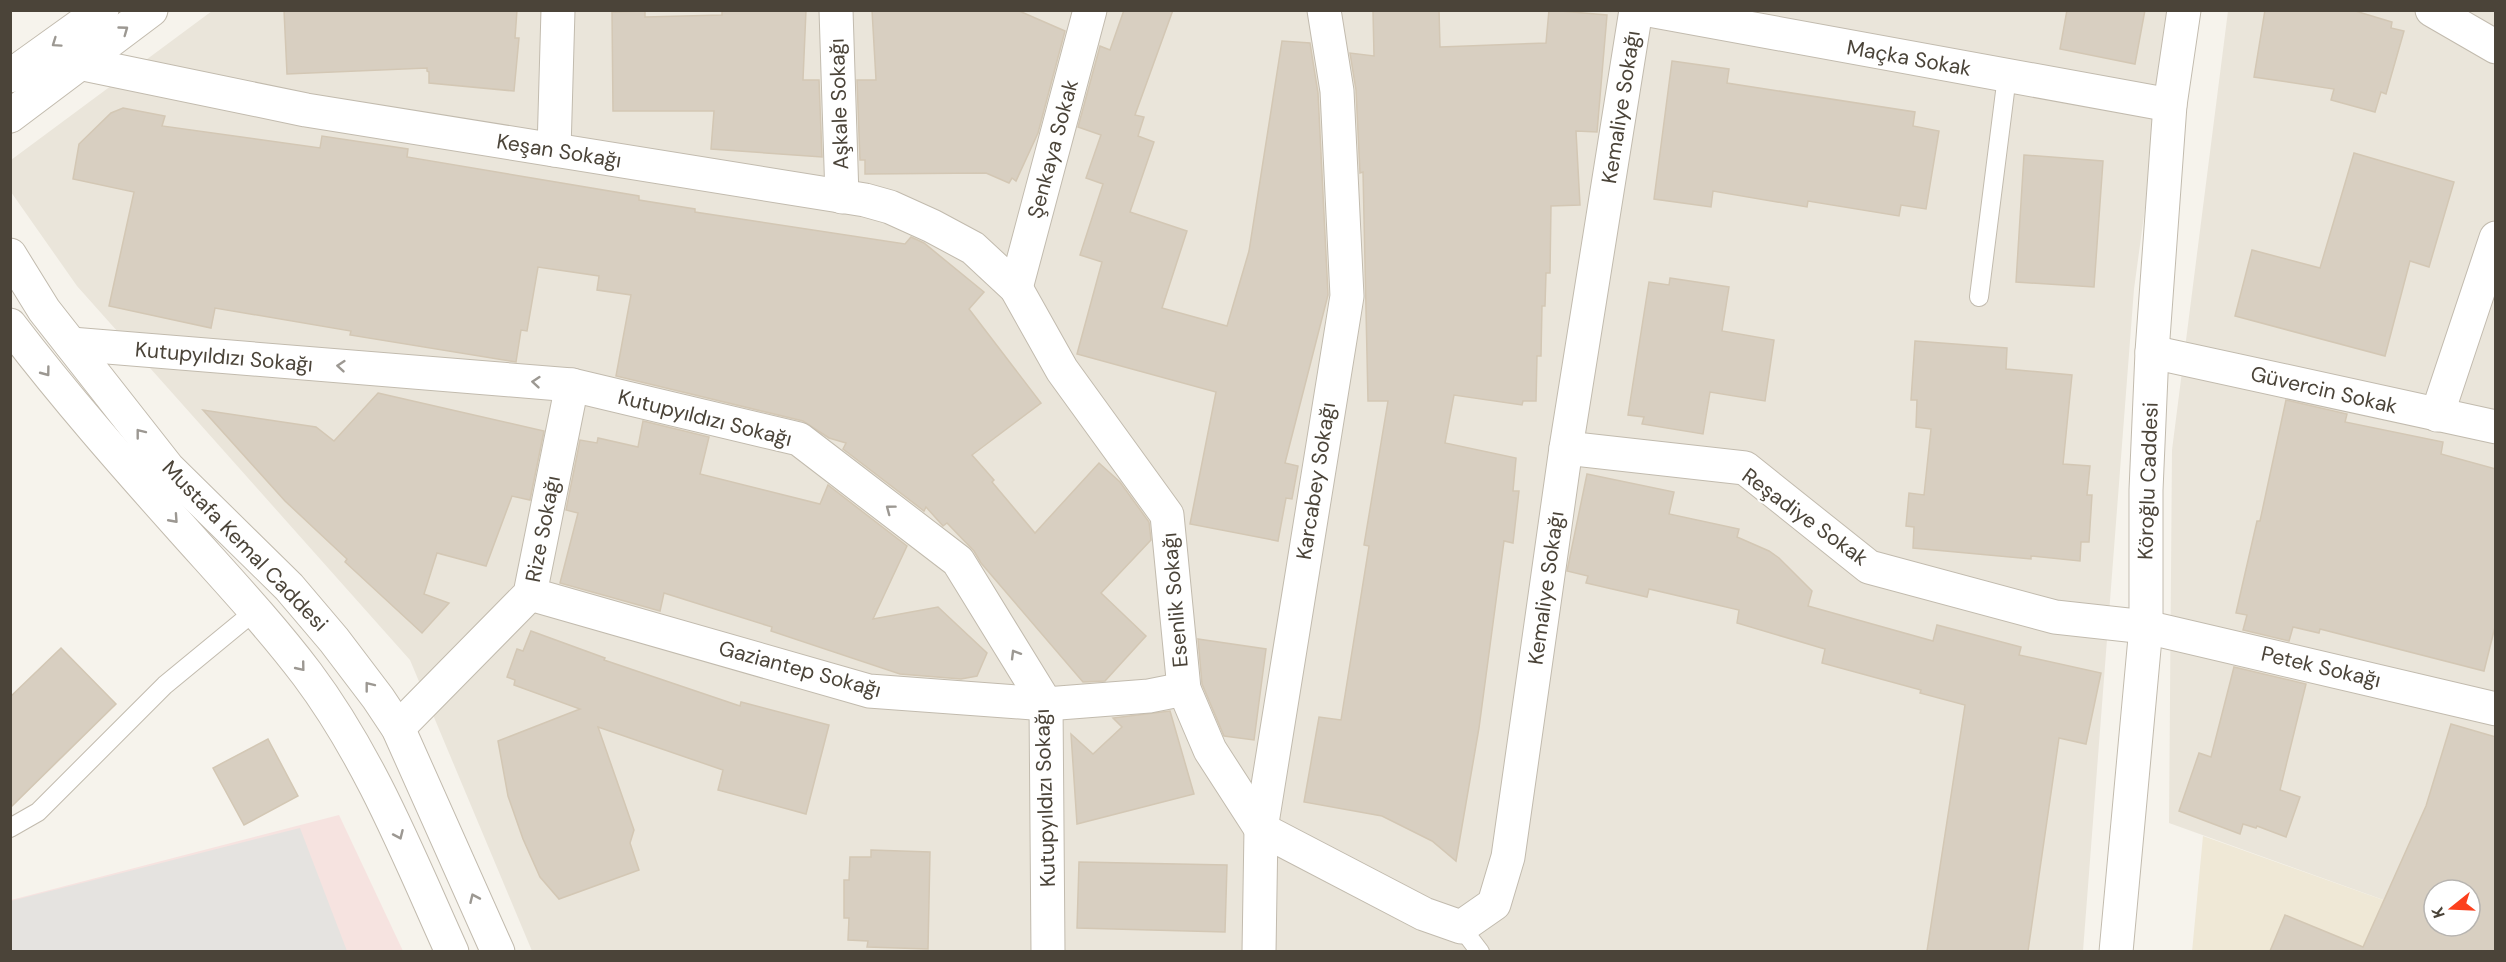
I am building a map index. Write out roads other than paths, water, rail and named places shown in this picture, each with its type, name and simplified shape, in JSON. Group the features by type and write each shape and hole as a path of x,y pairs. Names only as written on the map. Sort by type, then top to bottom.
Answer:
{"street":[{"path":"10,76 102,10"},
{"path":"10,116 151,10"},
{"path":"554,150 558,10"},
{"name":"Aşkale Sokağı","path":"836,10 842,197"},
{"name":"Şenkaya Sokak","path":"1016,288 1090,10"},
{"name":"Karcabey Sokağı","path":"1259,951 1261,829 1347,296 1337,91 1324,10"},
{"name":"Kemaliye Sokağı","path":"1261,829 1471,939 1494,904 1508,857 1566,448 1636,10"},
{"name":"Maçka Sokak","path":"1649,10 2170,105"},
{"name":"Köroğlu Caddesi","path":"2116,951 2146,627 2146,490 2152,352 2170,105 2184,10"},
{"path":"2432,10 2496,47"},
{"name":"Keşan Sokağı","path":"79,63 306,110 865,200 890,207 973,248 1016,288"},
{"path":"2437,415 2496,238"},
{"name":"Mustafa Kemal Caddesi","path":"10,255 44,310 168,468 289,587 378,698 398,728 498,951"},
{"name":"Esenlik Sokağı","path":"1016,288 1062,370 1167,515 1184,689 1210,750 1261,829"},
{"name":"Mustafa Kemal Caddesi","path":"10,326 62,392 255,611 308,675 341,724 376,785 452,951"},
{"name":"Kutupyıldızı Sokağı","path":"71,344 572,385 799,439 958,561 1046,704 1048,951"},
{"name":"Güvercin Sokak","path":"2152,352 2496,427"},
{"name":"Rize Sokağı","path":"398,728 530,594 572,385"},
{"name":"Reşadiye Sokak","path":"1566,448 1745,468 1869,567 2055,617 2146,627"},
{"name":"Gaziantep Sokağı","path":"530,594 869,691 1046,704 1149,696 1184,689"},
{"name":"Petek Sokağı","path":"2146,627 2496,709"}],"lane":[{"path":"1979,297 2007,76"},
{"path":"10,828 38,812 165,685 255,611"}]}
